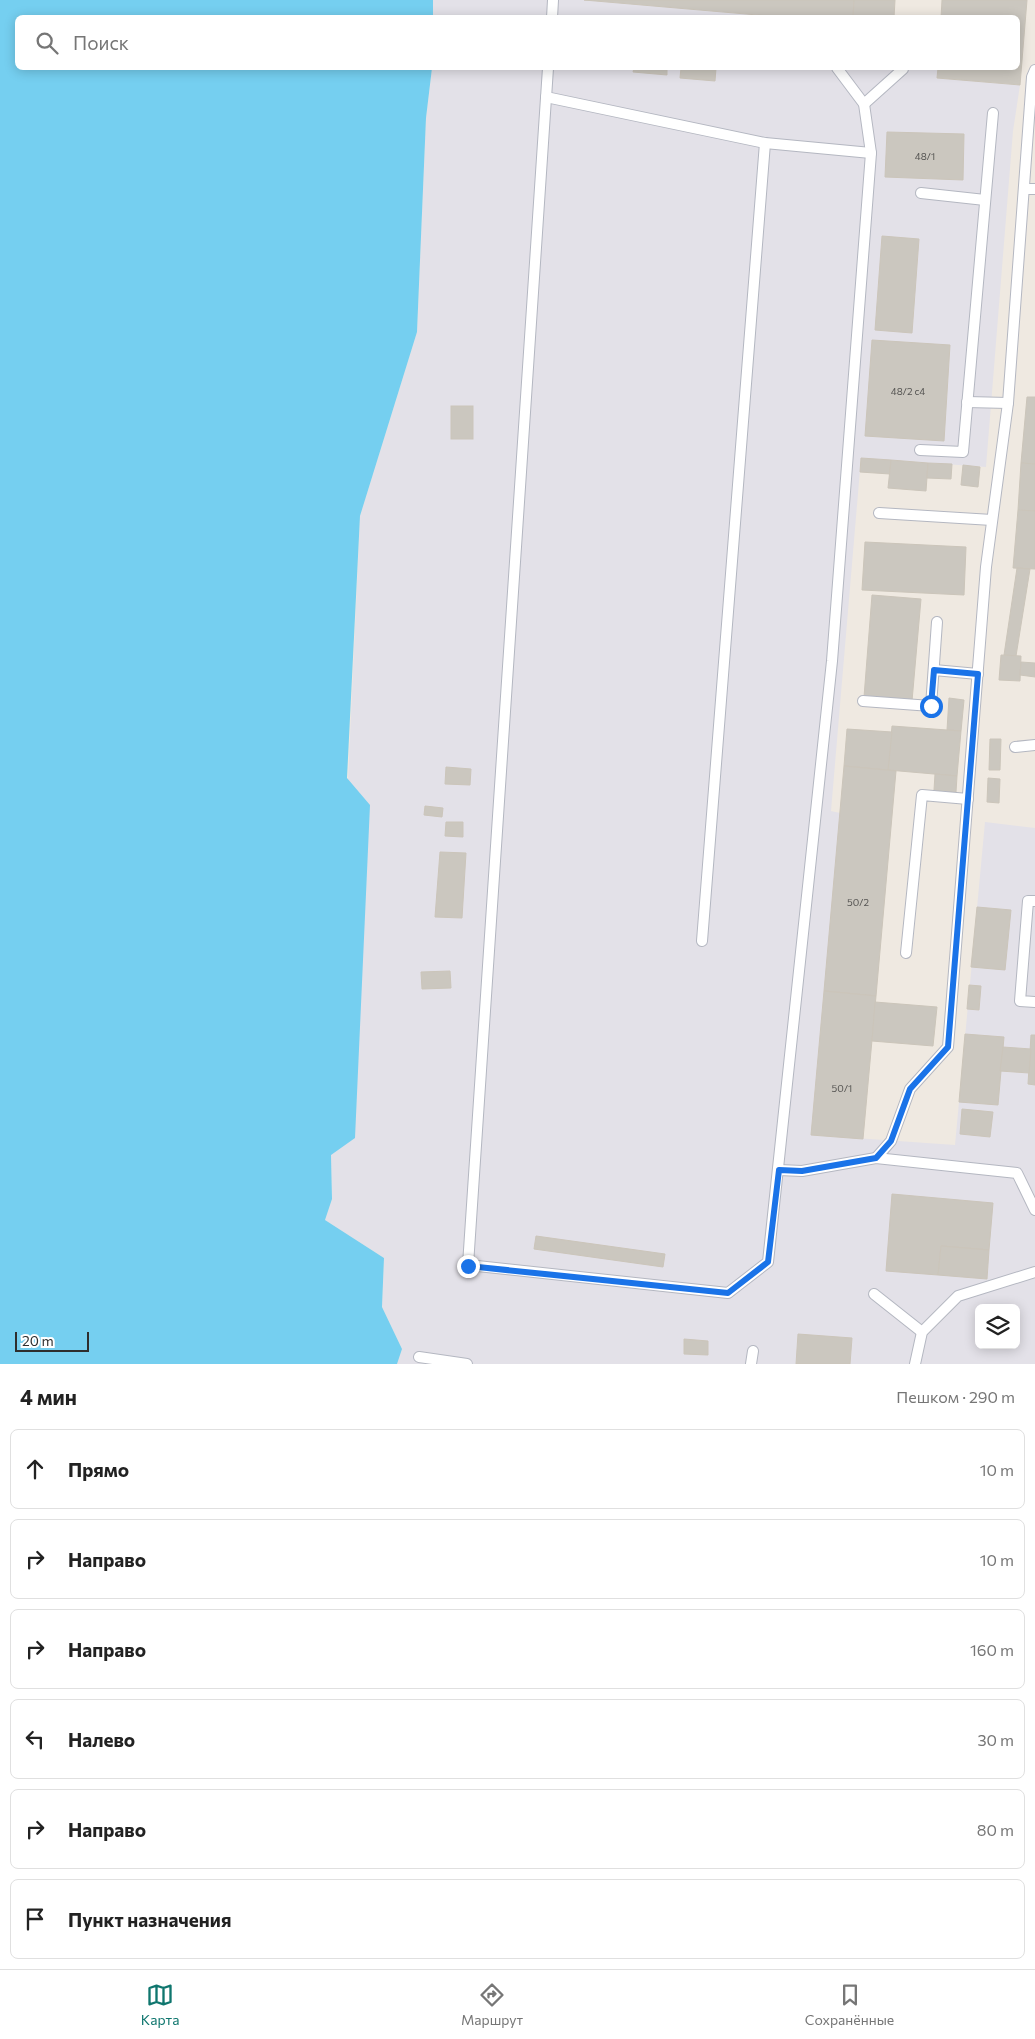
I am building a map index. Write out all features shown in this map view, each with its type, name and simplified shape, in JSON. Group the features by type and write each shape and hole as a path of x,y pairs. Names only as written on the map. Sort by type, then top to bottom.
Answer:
{"lane":[{"path":"552,15 553,0"},
{"path":"548,70 468,1266 728,1293 768,1262 832,661 871,154 864,104 838,70"},
{"path":"864,104 902,70"},
{"path":"876,1158 891,1141 910,1089 948,1047 986,567 1008,403 1032,77 1035,70"},
{"path":"546,96 765,143 871,154"},
{"path":"920,450 963,452 993,113"},
{"path":"702,941 765,143"},
{"path":"1024,189 1035,190"},
{"path":"921,192 985,200"},
{"path":"967,402 1008,403"},
{"path":"879,513 992,520"},
{"path":"863,701 931,706 937,622"},
{"path":"934,670 978,674"},
{"path":"1015,747 1035,745"},
{"path":"906,953 922,795 968,799"},
{"path":"1035,901 1028,901 1020,1001 1035,1002"},
{"path":"779,1170 802,1171 876,1158 1017,1173 1035,1210"},
{"path":"915,1364 922,1332 958,1296 1035,1272"},
{"path":"874,1294 922,1332"},
{"path":"751,1364 753,1351"},
{"path":"419,1357 467,1364"}],"shaded area":[{"path":"433,0 895,0 894,15 433,15"},
{"path":"432,70 938,70 937,78 1020,85 1013,131 986,467 861,458 831,811 840,813 812,1135 955,1145 985,822 1035,828 1035,1364 397,1364 402,1349 382,1307 384,1258 325,1220 332,1199 331,1155 360,516 417,332 426,118"}],"water":[{"path":"0,0 433,0 433,15 15,15 15,70 432,70 426,118 417,332 360,516 347,778 370,805 355,1138 331,1155 332,1199 325,1220 384,1258 382,1307 402,1349 397,1364 0,1364"}],"building":[{"path":"584,0 854,0 853,15 757,15"},
{"path":"854,0 895,0 894,15 853,15"},
{"path":"942,0 1027,0 1020,85 937,78 938,70 1020,70 1020,15 941,15"},
{"path":"634,70 667,70 667,75 633,72"},
{"path":"681,70 716,70 715,81 680,78"},
{"path":"887,132 964,134 963,180 885,177"},
{"path":"882,236 919,239 912,333 875,330"},
{"path":"872,340 950,345 944,441 865,436"},
{"path":"1027,397 1035,397 1035,464 1021,463"},
{"path":"451,406 473,406 473,439 451,439"},
{"path":"861,458 891,460 890,474 860,472"},
{"path":"891,460 928,463 926,491 888,488"},
{"path":"928,463 952,464 951,479 927,478"},
{"path":"1021,463 1035,464 1035,511 1018,510"},
{"path":"963,465 980,467 978,487 961,485"},
{"path":"1018,510 1035,511 1035,569 1013,568"},
{"path":"865,542 966,547 964,595 862,590"},
{"path":"1017,568 1030,569 1016,656 1004,655"},
{"path":"872,595 921,599 912,701 864,697"},
{"path":"1001,655 1021,656 1020,681 999,680"},
{"path":"1021,662 1035,663 1035,677 1020,675"},
{"path":"949,698 964,700 961,731 947,730"},
{"path":"892,726 961,731 957,776 888,770"},
{"path":"847,729 892,732 888,770 844,766"},
{"path":"990,739 1001,739 1000,770 989,770"},
{"path":"844,766 896,771 876,996 824,991"},
{"path":"446,767 471,769 470,785 445,784"},
{"path":"935,774 957,776 956,792 934,790"},
{"path":"988,778 1000,779 999,803 987,802"},
{"path":"425,806 443,808 442,817 424,815"},
{"path":"446,822 463,822 463,837 445,836"},
{"path":"440,852 466,853 462,918 435,917"},
{"path":"977,907 1011,910 1005,970 971,967"},
{"path":"450,971 451,988 422,989 421,972"},
{"path":"969,985 981,986 979,1010 967,1009"},
{"path":"824,991 876,996 863,1139 811,1135"},
{"path":"875,1002 937,1007 933,1046 872,1041"},
{"path":"965,1034 1004,1037 998,1105 959,1102"},
{"path":"1031,1035 1035,1035 1035,1085 1028,1084"},
{"path":"1003,1047 1031,1049 1029,1073 1000,1071"},
{"path":"962,1109 993,1112 990,1137 960,1134"},
{"path":"892,1194 993,1203 989,1250 941,1246 938,1275 886,1271"},
{"path":"536,1236 665,1254 663,1267 534,1249"},
{"path":"941,1246 989,1250 987,1279 938,1275"},
{"path":"798,1334 852,1338 850,1364 796,1364"},
{"path":"684,1339 708,1341 708,1355 684,1354"}],"route":[{"path":"468,1266 728,1293 768,1262 779,1170 802,1171 876,1158 891,1141 910,1089 948,1047 978,674 934,670 931,706"}]}
